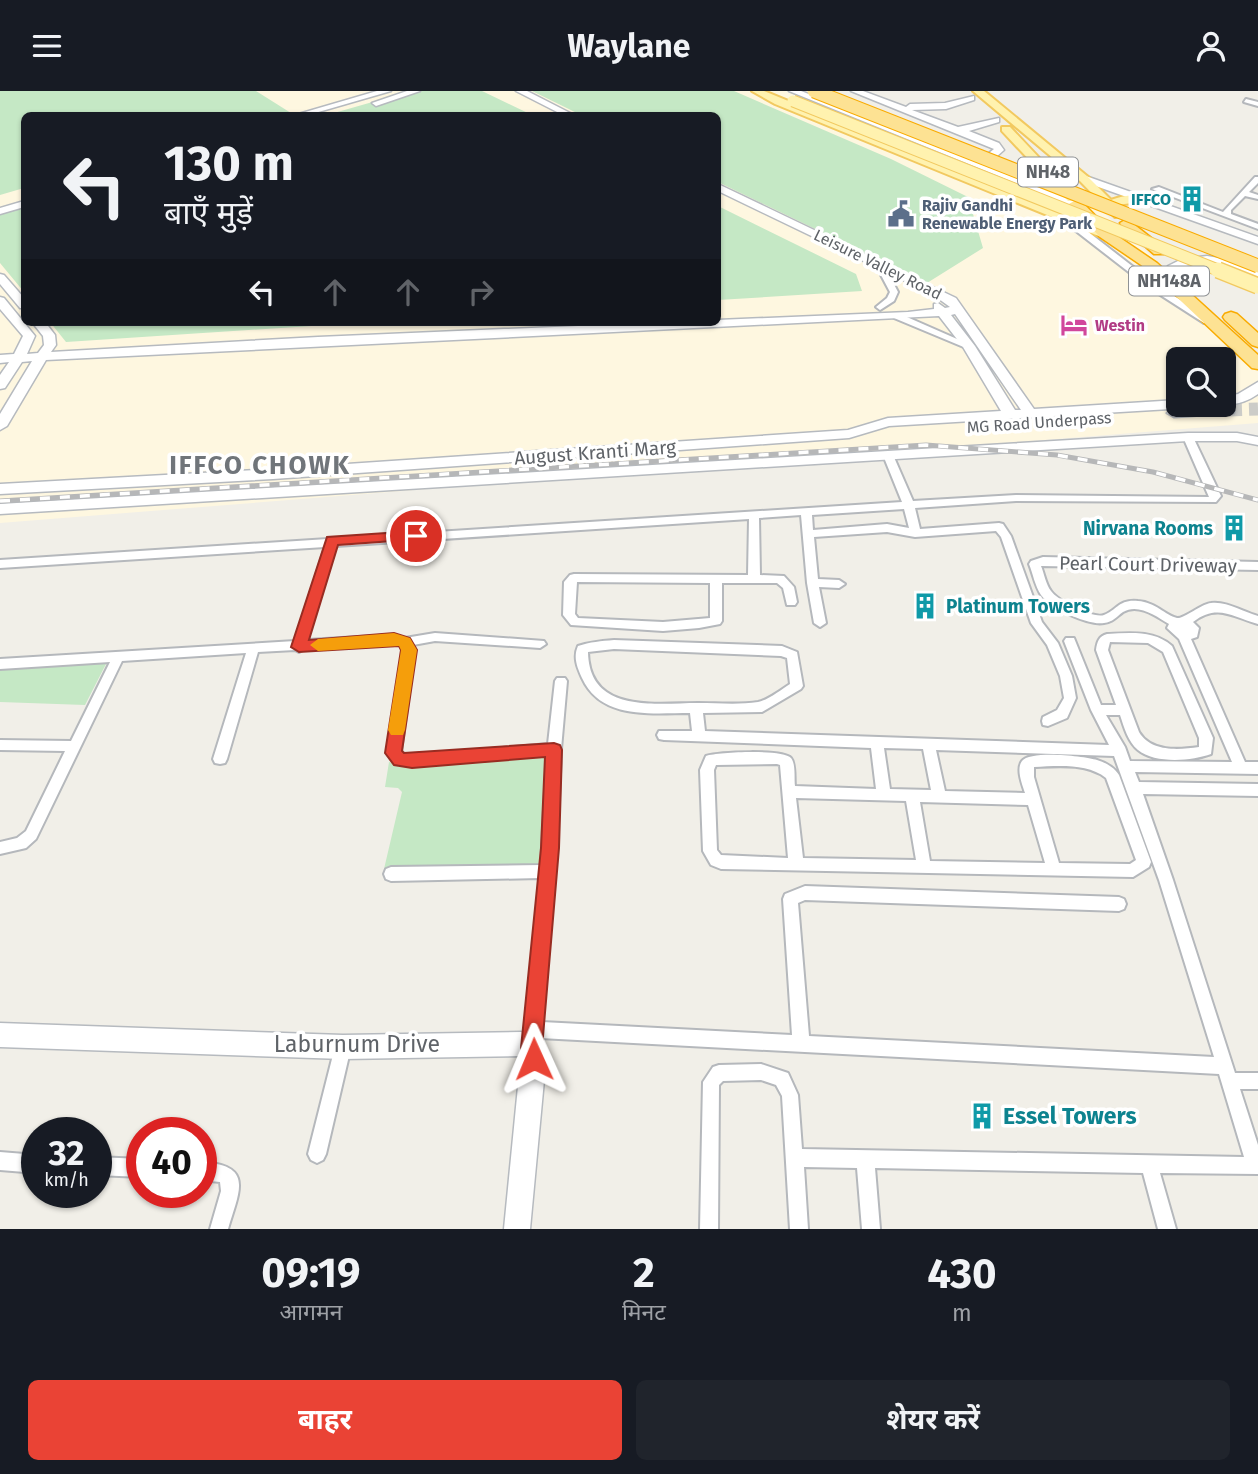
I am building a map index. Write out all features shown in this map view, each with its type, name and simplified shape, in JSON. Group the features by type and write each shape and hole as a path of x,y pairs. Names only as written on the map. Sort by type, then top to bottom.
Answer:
{"highway":[{"name":"NH48","path":"814,91 1258,266"},
{"name":"NH48","path":"840,91 1258,250"},
{"name":"NH148A","path":"1076,204 1105,234 1152,265 1256,365"},
{"name":"NH148A","path":"1128,223 1258,342"}],"main road":[{"path":"751,91 1105,234"},
{"path":"757,91 778,102"},
{"path":"770,91 793,96 1258,286"},
{"path":"971,93 1038,160 1076,204"},
{"path":"971,93 1083,178"},
{"name":"NH148A","path":"1083,178 1128,223"},
{"path":"1109,204 1125,199 1140,199"}],"street":[{"path":"311,112 387,91"},
{"path":"342,112 416,91"},
{"path":"504,91 546,112"},
{"path":"520,91 563,112"},
{"path":"855,91 996,145 999,150 992,156 972,158 948,154"},
{"path":"896,106 931,108 964,102 971,93"},
{"path":"793,96 1076,204"},
{"path":"1246,101 1258,104"},
{"path":"958,130 996,120"},
{"path":"1083,178 1258,241"},
{"path":"1227,215 1227,210 1258,179"},
{"name":"Leisure Valley Road","path":"721,188 936,291 956,306 1030,413"},
{"path":"1156,188 1258,227"},
{"path":"1244,193 1258,197"},
{"path":"0,200 21,195"},
{"name":"Leisure Valley Road","path":"721,196 885,275 932,302 969,346 1010,414"},
{"path":"0,211 21,205"},
{"path":"1066,219 1151,285 1219,328"},
{"path":"1174,265 1196,258 1216,258 1258,274"},
{"path":"880,307 891,299 894,292 885,275"},
{"path":"0,277 21,302"},
{"path":"0,301 21,325"},
{"path":"721,314 932,302 956,306"},
{"path":"721,324 943,313 956,306"},
{"path":"897,316 969,346"},
{"path":"0,385 29,341 22,326"},
{"path":"0,426 46,351 49,335 41,326"},
{"path":"46,351 475,326"},
{"path":"0,349 22,352 665,326"},
{"path":"0,359 22,352"},
{"path":"1236,401 1254,392 1258,386"},
{"name":"August Kranti Marg","path":"0,489 849,434 888,422 1166,405"},
{"name":"MG Road Underpass","path":"849,434 1166,410"},
{"path":"0,564 1016,498 1212,500 1216,496 1188,437"},
{"name":"August Kranti Marg","path":"0,509 1188,437 1237,437 1258,441"},
{"path":"888,455 909,505 915,533"},
{"path":"0,481 34,487"},
{"path":"806,512 820,622"},
{"path":"754,515 754,579"},
{"path":"808,534 887,528 915,533 999,527 1006,536 1037,623 1052,643 1066,675 1070,698 1062,714 1048,722"},
{"path":"299,647 332,541"},
{"name":"Pearl Court Driveway","path":"1181,627 1156,610 1135,605 1123,607 1101,619 1078,613 1046,594 1035,568 1038,562 1258,566"},
{"path":"716,579 716,621 702,624 622,625 575,622 569,615 570,582 574,578 780,579 788,587 791,602"},
{"path":"813,583 839,584"},
{"path":"1241,768 1181,627 1203,608 1216,606 1258,620"},
{"path":"0,664 394,639 405,642 435,637 540,644"},
{"path":"1107,638 1152,639 1161,642 1168,649 1206,738 1206,750 1198,753 1156,754 1146,750 1137,742 1124,710 1102,650 1102,642 1107,638"},
{"path":"794,1158 1257,1166 1167,880 1120,751 1097,710 1070,641"},
{"path":"405,642 409,650 394,753 400,759 412,761 554,750"},
{"path":"593,644 782,651 793,655 796,660 797,686 771,704 762,707 696,708 609,703 597,695 587,679 580,655 582,649 593,644"},
{"path":"220,759 253,649"},
{"path":"0,848 21,843 31,835 118,657"},
{"path":"517,1229 534,1059 532,1039 548,871 554,750 561,681"},
{"path":"696,708 699,735"},
{"path":"1097,710 1124,710"},
{"path":"664,735 1120,751"},
{"path":"877,742 884,795"},
{"path":"928,743 939,796"},
{"path":"0,745 75,746"},
{"path":"796,864 788,765 783,759 716,758 708,764 710,851 716,860 796,864 1133,871 1144,862 1112,775 1094,764 1032,761 1027,764 1027,777 1054,869"},
{"path":"1126,766 1258,768"},
{"path":"1167,766 1176,788"},
{"path":"1133,788 1258,790"},
{"path":"789,792 1033,800"},
{"path":"912,795 924,866"},
{"path":"391,874 548,871"},
{"path":"801,1044 790,899 805,893 1119,904"},
{"name":"Laburnum Drive","path":"0,1035 343,1047 522,1044 532,1039"},
{"path":"532,1039 801,1044 1226,1073 1258,1081"},
{"path":"317,1154 343,1047"},
{"path":"709,1229 710,1082 719,1073 761,1072 782,1079 790,1095 799,1229"},
{"path":"865,1159 871,1229"},
{"path":"0,1161 21,1163"},
{"path":"1149,1164 1167,1229"},
{"path":"217,1172 229,1177 230,1191 219,1229"}],"shaded area":[{"path":"0,91 828,91 1079,190 1258,354 1258,423 0,523"}],"green space":[{"path":"0,91 256,91 289,112 21,112 21,189 0,195"},
{"path":"411,91 482,91 526,112 338,112"},
{"path":"532,91 734,91 891,159 968,197 983,248 927,283 721,183 721,112 575,112"},
{"path":"21,205 21,288 0,263 0,211"},
{"path":"721,207 856,274 862,291 721,300"},
{"path":"53,326 312,326 66,342"},
{"path":"107,662 85,705 0,702 0,668"},
{"path":"549,755 543,867 384,869 402,792 398,788 385,787 389,762 412,767"}],"tunnel":[{"path":"1236,410 1258,409"}],"railway":[{"path":"0,501 926,445 1057,455 1153,472 1258,500"}],"slow traffic":[{"path":"318,645 394,639 405,642 409,650 397,730"}],"place":[{"name":"IFFCO","path":"1192,199"},
{"name":"Rajiv Gandhi Renewable Energy Park","path":"901,214"},
{"name":"Westin","path":"1074,325"},
{"name":"Nirvana Rooms","path":"1234,528"},
{"name":"Platinum Towers","path":"925,606"},
{"name":"Essel Towers","path":"982,1116"}],"district":[{"name":"IFFCO CHOWK","path":"260,465"}],"route":[{"path":"416,536 332,541 299,647 394,639 405,642 409,650 394,753 400,759 412,761 554,750 550,848 531,1048 534,1059"}]}
